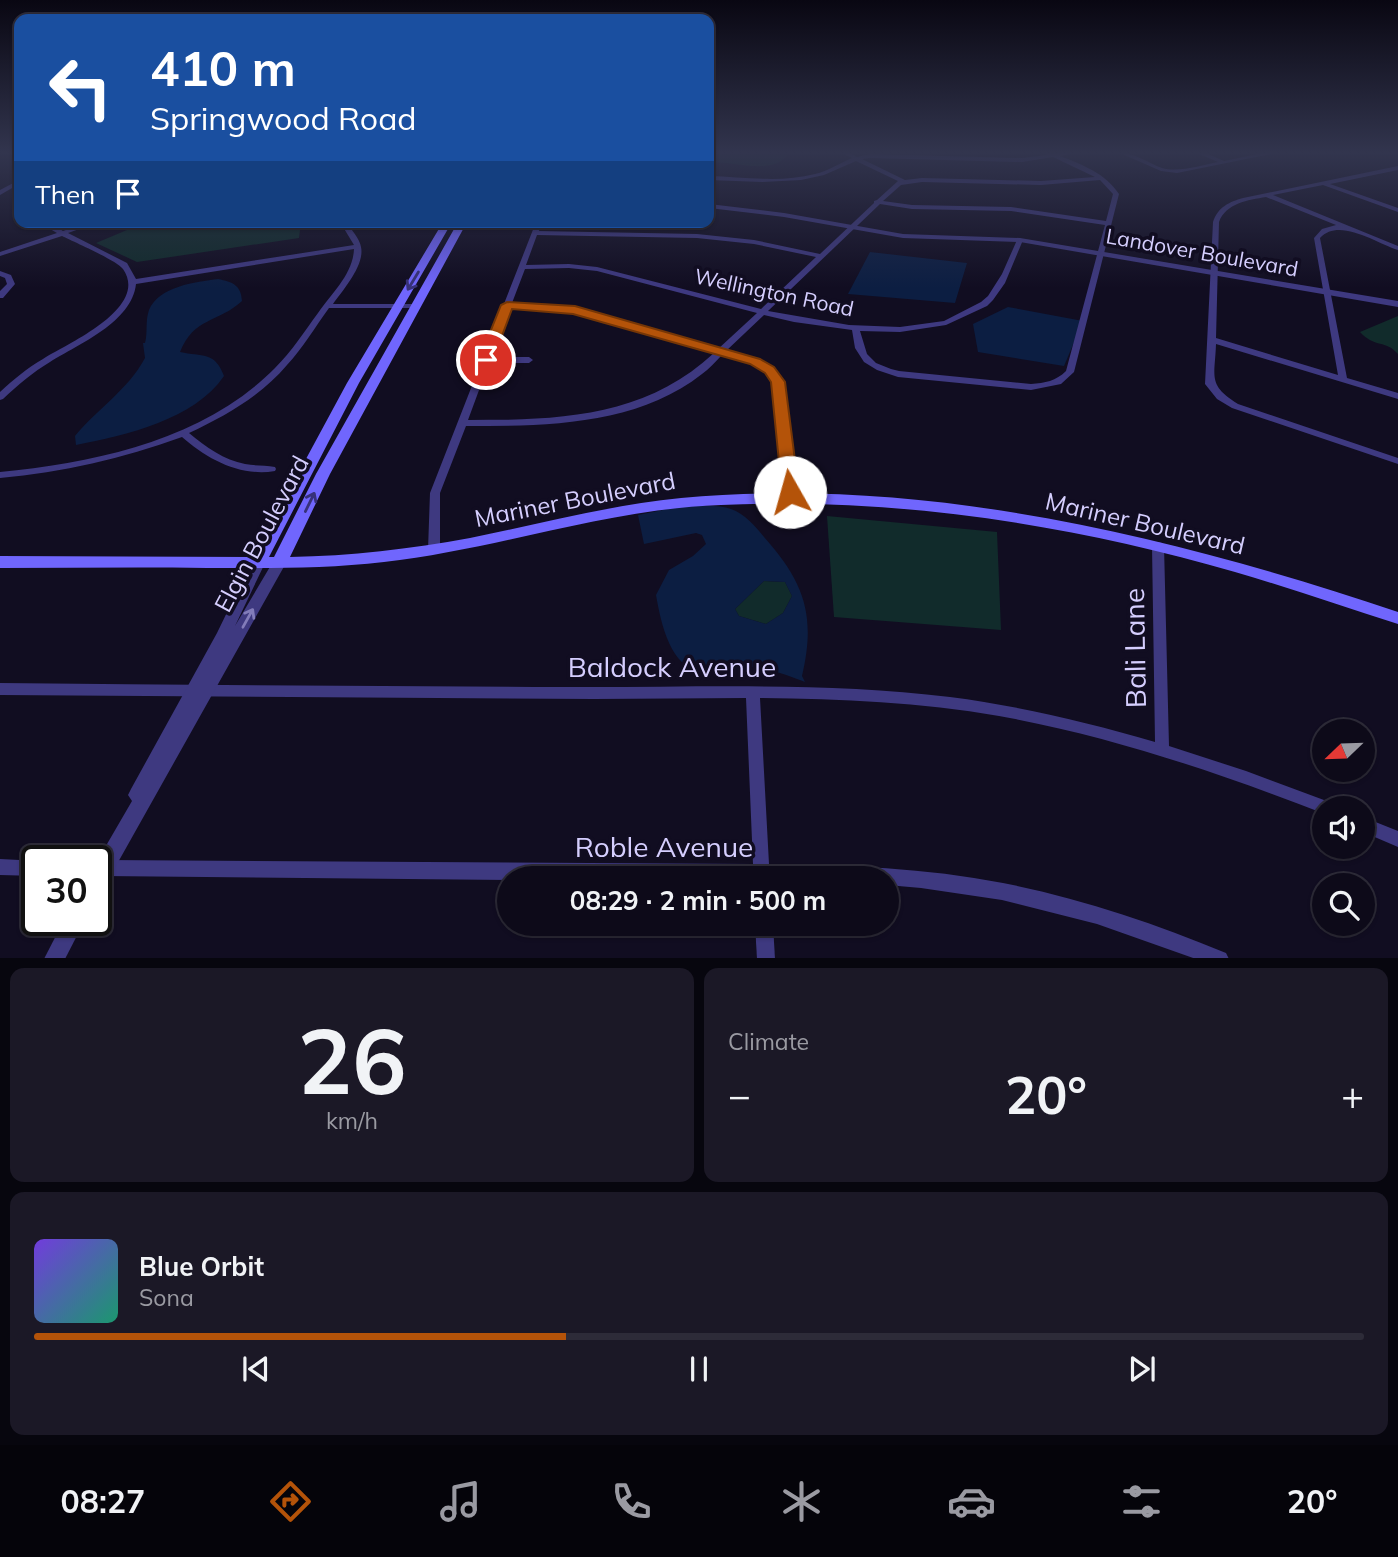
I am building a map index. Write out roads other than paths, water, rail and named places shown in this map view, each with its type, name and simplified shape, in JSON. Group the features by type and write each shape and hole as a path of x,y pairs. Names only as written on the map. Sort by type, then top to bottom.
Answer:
{"main road":[{"name":"Elgin Boulevard","path":"258,563 353,383 445,228"},
{"name":"Elgin Boulevard","path":"279,563 323,474 460,228"},
{"name":"Mariner Boulevard","path":"0,562 344,561 434,550 656,505 726,500 857,502 957,510 1060,526 1158,546 1277,579 1398,618"}],"street":[{"path":"462,423 554,422 625,409 676,387 699,372 881,198"},
{"path":"856,330 857,347 864,358 877,367 898,374 1018,387 1052,384 1066,377 1070,372 1115,198"},
{"path":"1255,198 1237,202 1219,213 1216,222 1210,384 1220,397 1243,409 1398,461"},
{"path":"1273,198 1398,248"},
{"path":"1364,198 1398,210"},
{"path":"876,202 912,208 1011,209 1110,225"},
{"name":"Landover Boulevard","path":"714,207 784,215 911,237 1020,240 1398,304"},
{"path":"1343,226 1324,230 1318,235 1343,379"},
{"path":"0,397 30,372 105,324 128,300 133,282 129,270 117,260 52,228"},
{"path":"0,254 79,228"},
{"path":"0,475 50,470 102,459 183,432 240,402 269,380 288,359 354,268 358,246 347,228"},
{"path":"434,550 435,494 537,228"},
{"path":"535,233 697,236 754,242 820,256"},
{"name":"Wellington Road","path":"522,267 598,269 806,322 856,330 920,327 950,321 973,311 996,292 1020,240"},
{"path":"133,282 358,246"},
{"path":"0,273 8,277 11,284 0,296"},
{"path":"507,305 550,306 575,310 720,351 763,366 778,382 792,500"},
{"path":"327,306 414,306"},
{"path":"1212,340 1398,396"},
{"path":"486,360 529,360"},
{"path":"183,432 221,461 251,470 271,469"},
{"name":"Bali Lane","path":"1158,546 1162,749"},
{"name":"Elgin Boulevard","path":"201,691 258,563"},
{"name":"Elgin Boulevard","path":"112,850 201,691 279,563"},
{"name":"Baldock Avenue","path":"0,689 834,694 942,702 1048,720 1162,749 1312,802"},
{"path":"753,693 762,866"},
{"path":"1375,829 1398,839"},
{"path":"0,867 21,868"},
{"name":"Roble Avenue","path":"112,873 497,875"},
{"name":"Roble Avenue","path":"899,879 972,886 1096,915 1220,958"},
{"path":"54,958 66,936"},
{"path":"765,936 766,958"}],"water":[{"path":"870,252 967,263 955,303 848,294"},
{"path":"218,279 235,285 240,291 242,301 199,326 192,332 180,352 207,356 216,362 224,376 211,391 177,415 137,430 76,445 75,436 130,380 145,358 143,343 146,339 149,310 154,302 169,290"},
{"path":"1008,307 1083,321 1064,366 978,352 973,324"},
{"path":"683,506 726,507 745,517 753,525 789,570 804,601 808,635 802,676 805,682 761,668 748,667 704,673 692,670 683,663 675,654 664,631 656,595 669,570 693,556 706,544 702,535 696,533 644,544 638,515","holes":["764,581 785,582 792,596 783,613 766,624 739,616 735,609"]}]}
